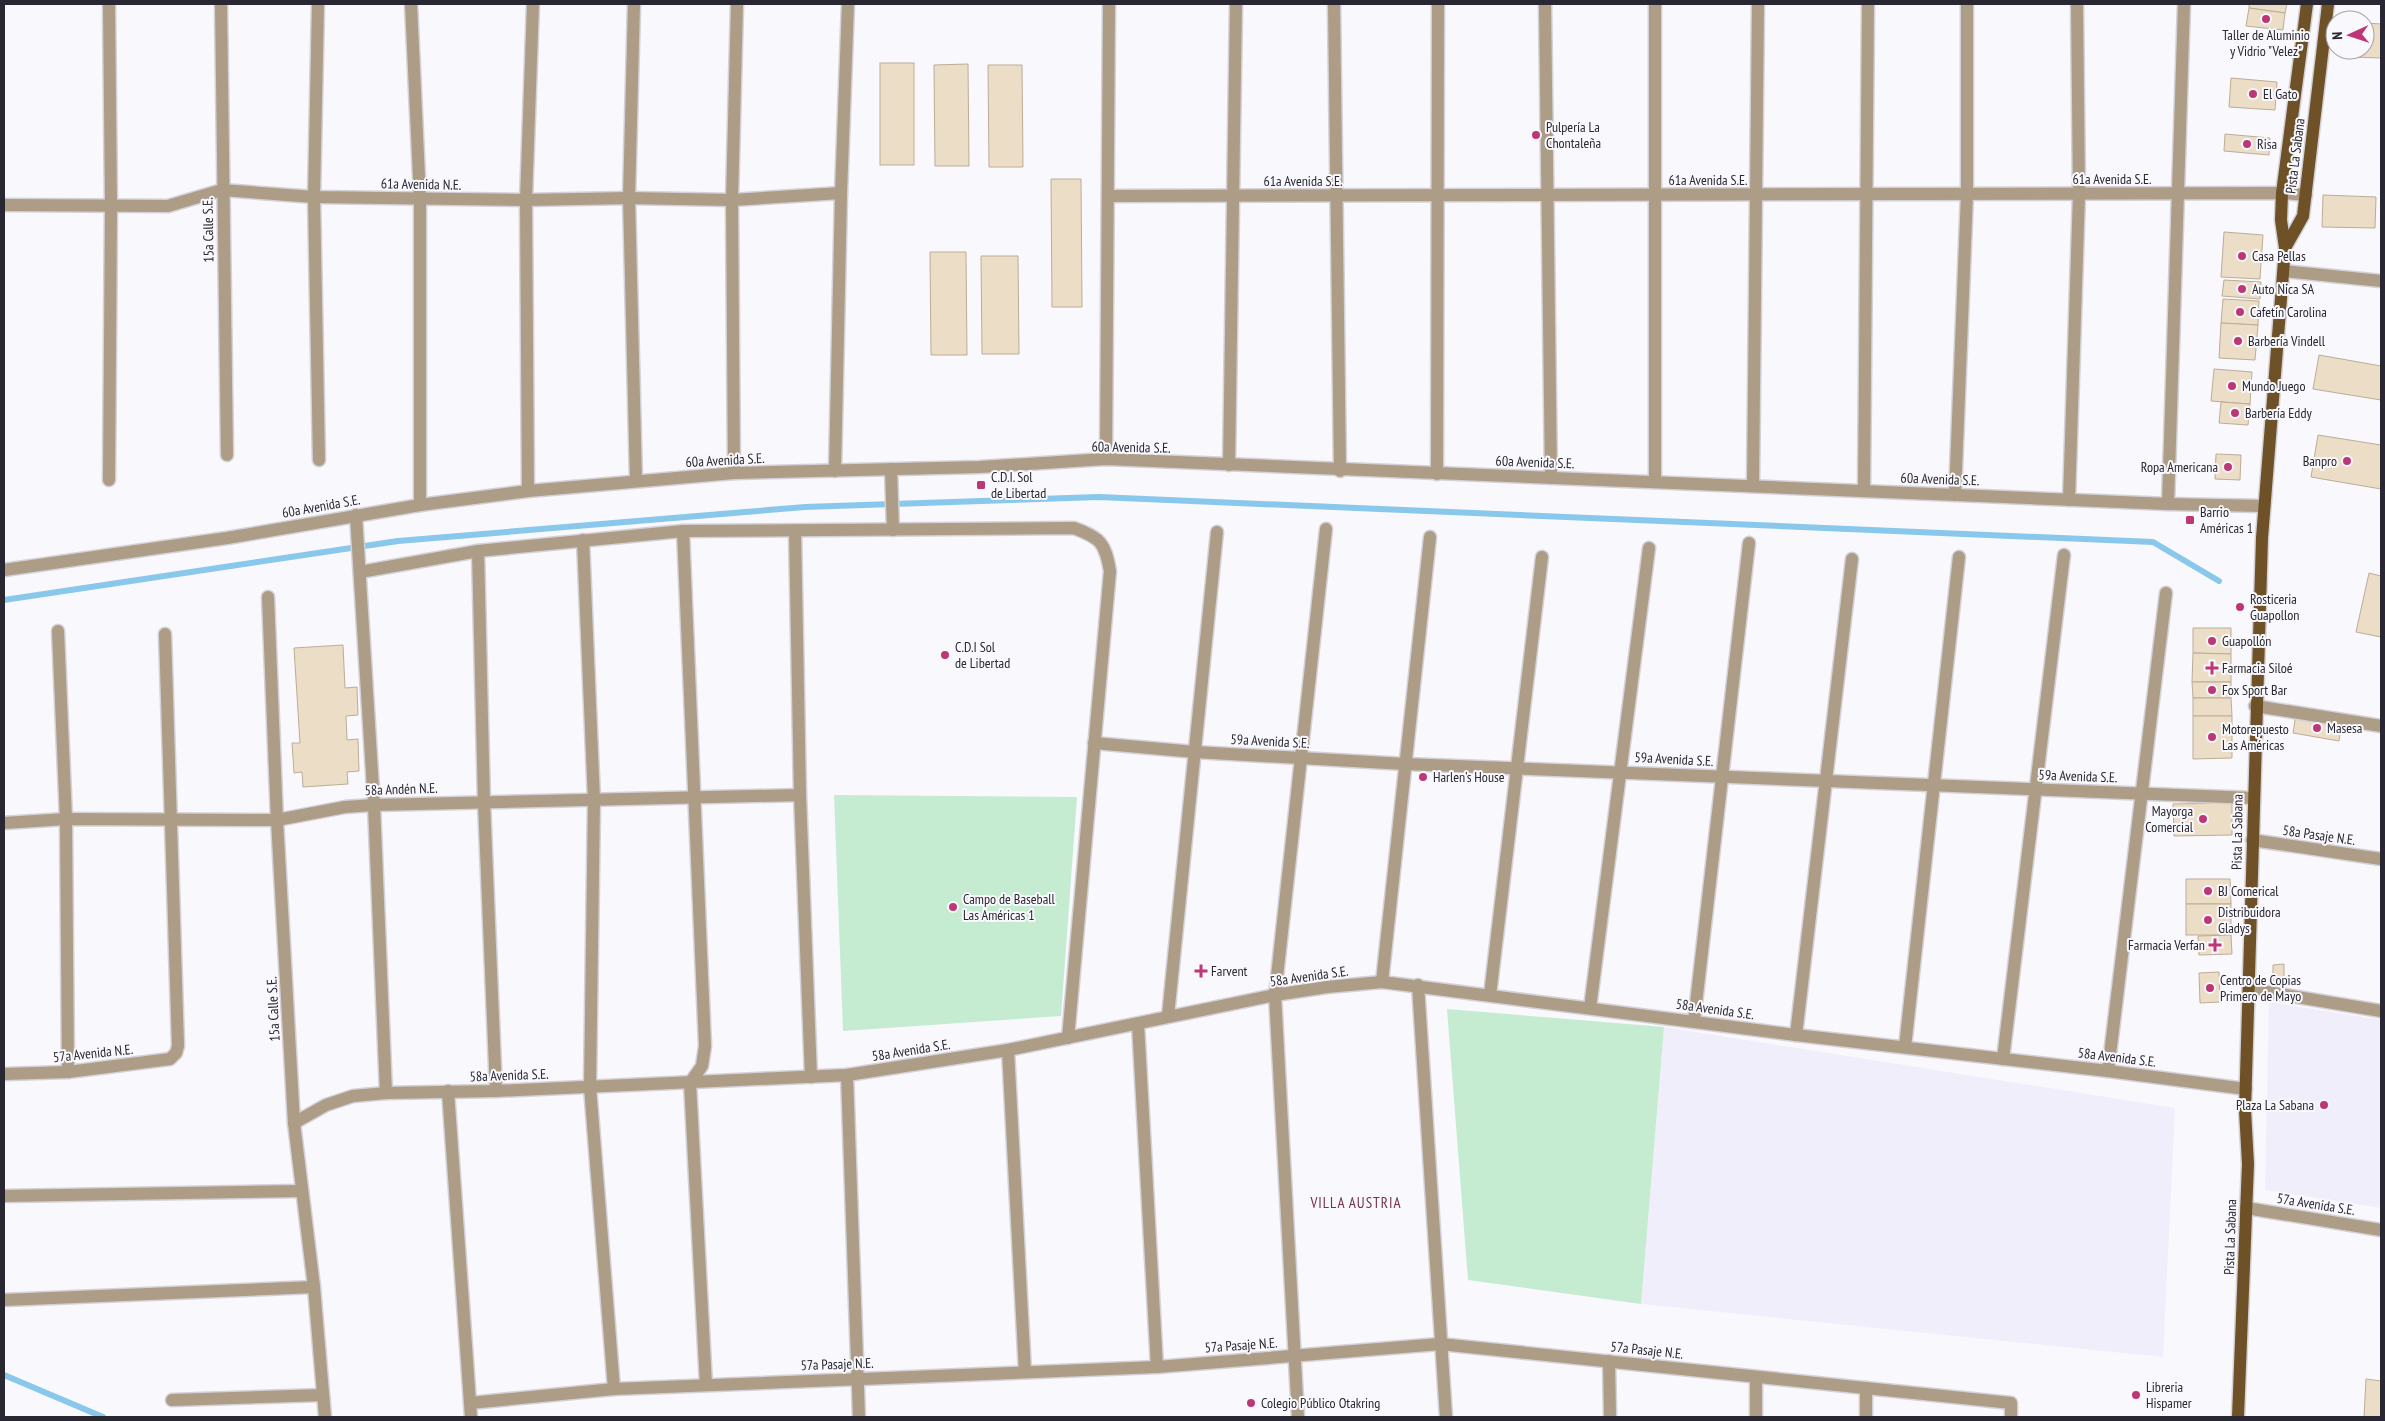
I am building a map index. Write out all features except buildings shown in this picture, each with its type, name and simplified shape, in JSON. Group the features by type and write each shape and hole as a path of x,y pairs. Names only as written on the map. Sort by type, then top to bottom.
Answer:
{"main road":[{"name":"Pista La Sabana","path":"2238,1417 2246,1208 2246,1089 2250,989 2255,706 2263,506 2286,248 2281,220 2282,193 2307,4"},
{"name":"Pista La Sabana","path":"2286,248 2303,216 2328,4"}],"street":[{"path":"108,4 110,206 109,480"},
{"name":"15a Calle S.E.","path":"221,4 227,455"},
{"path":"318,4 314,197 319,460"},
{"path":"411,4 420,199 420,505"},
{"path":"528,491 526,200 533,4"},
{"path":"634,4 629,198 636,480"},
{"path":"734,473 732,200 737,4"},
{"path":"835,471 841,193 848,4"},
{"path":"1106,459 1109,4"},
{"path":"1229,465 1236,4"},
{"path":"1334,4 1340,471"},
{"path":"1436,474 1439,196 1438,4"},
{"path":"1545,4 1551,478"},
{"path":"1655,4 1655,482"},
{"path":"1752,486 1758,4"},
{"path":"1864,491 1868,4"},
{"path":"1955,495 1967,194 1968,4"},
{"path":"2068,500 2078,194 2077,4"},
{"path":"2168,504 2184,4"},
{"name":"61a Avenida N.E.","path":"4,205 168,206 222,190 314,197 526,200 629,198 732,200 841,193"},
{"name":"61a Avenida S.E.","path":"1109,196 2177,193 2282,193 2306,195"},
{"path":"2284,271 2381,281"},
{"name":"60a Avenida S.E.","path":"4,570 227,538 356,514 528,491 636,480 734,473 980,467 1106,459 1340,471 1655,482 2168,504 2263,506"},
{"path":"891,469 893,530"},
{"path":"356,514 374,805 386,1093"},
{"path":"360,568 478,550 683,531 1074,528 1094,536 1106,549 1110,571 1068,1038"},
{"path":"1298,1417 1274,995 1326,529"},
{"path":"683,531 705,1046 702,1066 690,1083 706,1385"},
{"path":"795,531 800,795 811,1077"},
{"path":"1168,1016 1217,532"},
{"path":"1382,982 1430,537"},
{"path":"583,540 594,800 590,1087 614,1389"},
{"path":"1694,1022 1749,543"},
{"path":"1590,1008 1648,548"},
{"path":"478,550 484,802 496,1091"},
{"path":"2003,1059 2064,555"},
{"path":"1490,995 1542,557"},
{"path":"1905,1047 1959,557"},
{"path":"1796,1035 1852,559"},
{"path":"2108,1070 2166,593"},
{"name":"15a Calle S.E.","path":"268,597 277,820 294,1124 314,1287 325,1417"},
{"path":"58,631 66,819 68,1072"},
{"path":"165,634 173,819"},
{"path":"2255,706 2381,726"},
{"name":"59a Avenida S.E.","path":"1094,743 1195,752 1405,764 2253,798"},
{"name":"58a Andén N.E.","path":"4,823 66,819 277,820 345,807 374,805 800,795"},
{"name":"57a Avenida N.E.","path":"4,1074 68,1072 170,1058 176,1053 178,1046 173,819"},
{"name":"58a Pasaje N.E.","path":"2252,840 2381,859"},
{"name":"58a Avenida S.E.","path":"294,1124 326,1105 353,1096 386,1093 496,1091 847,1075 1008,1050 1274,995 1382,982 1418,985 1796,1035 2108,1070 2246,1089"},
{"path":"1418,985 1446,1417"},
{"path":"2250,989 2381,1011"},
{"path":"1138,1024 1157,1367"},
{"path":"1008,1050 1026,1372"},
{"path":"847,1075 859,1417"},
{"path":"448,1092 471,1417"},
{"path":"4,1196 302,1192"},
{"name":"57a Avenida S.E.","path":"2246,1208 2381,1230"},
{"path":"4,1300 314,1287"},
{"name":"57a Pasaje N.E.","path":"470,1403 614,1389 1157,1367 1440,1344 2011,1403 2011,1417"},
{"path":"1609,1362 1610,1417"},
{"path":"1756,1377 1756,1417"},
{"path":"1866,1388 1866,1417"},
{"path":"172,1400 323,1395"}],"shaded area":[{"name":"Plaza La Sabana","path":"2269,1002 2381,1020 2381,1208 2265,1190"},
{"path":"1664,1027 2175,1108 2163,1357 1641,1304"}],"green space":[{"name":"Campo de Baseball Las Américas 1","path":"834,795 1077,797 1061,1016 843,1031"},
{"path":"1447,1009 1664,1027 1641,1304 1468,1280"}],"waterway":[{"path":"4,600 398,541 805,507 1099,497 2153,542 2219,581"},
{"path":"4,1375 103,1417"}],"place":[{"name":"Taller de Aluminio y Vidrio \"Velez\"","path":"2266,19"},
{"name":"El Gato","path":"2253,94"},
{"name":"Pulpería La Chontaleña","path":"1536,135"},
{"name":"Risa","path":"2247,144"},
{"name":"Casa Pellas","path":"2242,256"},
{"name":"Auto Nica SA","path":"2242,289"},
{"name":"Cafetín Carolina","path":"2240,312"},
{"name":"Barbería Vindell","path":"2238,341"},
{"name":"Mundo Juego","path":"2232,386"},
{"name":"Barbería Eddy","path":"2235,413"},
{"name":"Banpro","path":"2347,461"},
{"name":"Ropa Americana","path":"2228,467"},
{"name":"C.D.I. Sol de Libertad","path":"981,485"},
{"name":"Barrio Américas 1","path":"2190,520"},
{"name":"Rosticeria Guapollon","path":"2240,607"},
{"name":"Guapollón","path":"2212,641"},
{"name":"C.D.I Sol de Libertad","path":"945,655"},
{"name":"Farmacia Siloé","path":"2212,668"},
{"name":"Fox Sport Bar","path":"2212,690"},
{"name":"Masesa","path":"2317,728"},
{"name":"Motorepuesto Las Américas","path":"2212,737"},
{"name":"Harlen’s House","path":"1423,777"},
{"name":"Mayorga Comercial","path":"2203,819"},
{"name":"BJ Comerical","path":"2208,891"},
{"name":"Campo de Baseball Las Américas 1","path":"953,907"},
{"name":"Distribuidora Gladys","path":"2208,920"},
{"name":"Farmacia Verfan","path":"2215,945"},
{"name":"Farvent","path":"1201,971"},
{"name":"Centro de Copias Primero de Mayo","path":"2210,988"},
{"name":"Plaza La Sabana","path":"2324,1105"},
{"name":"Libreria Hispamer","path":"2136,1395"},
{"name":"Colegio Público Otakring","path":"1251,1403"}],"district":[{"name":"VILLA AUSTRIA","path":"1356,1203"}]}
